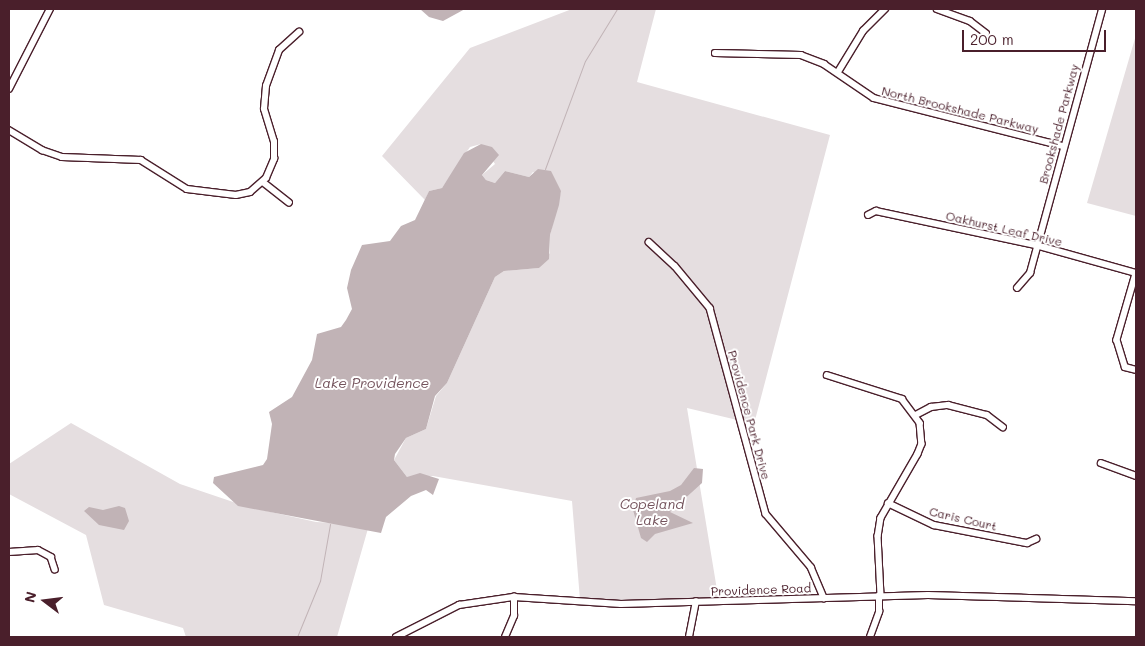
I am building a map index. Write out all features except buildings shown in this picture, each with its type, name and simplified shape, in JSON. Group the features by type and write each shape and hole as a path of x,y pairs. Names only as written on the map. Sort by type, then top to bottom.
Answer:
{"street":[{"path":"9,90 50,9"},
{"path":"838,72 862,31 885,9"},
{"path":"937,9 970,20 986,34"},
{"name":"Brookshade Parkway","path":"1017,288 1030,273 1036,244 1102,9"},
{"path":"9,130 42,150 62,157 141,160 187,189 236,195 250,192 263,182 275,152 264,109 266,86 280,50 299,32"},
{"name":"North Brookshade Parkway","path":"715,53 800,55 838,72 874,98 1063,146"},
{"path":"263,182 290,202"},
{"name":"Oakhurst Leaf Drive","path":"868,215 876,211 1036,244 1136,273"},
{"name":"Providence Park Drive","path":"648,242 675,266 710,308 766,514 811,567 824,598"},
{"path":"1136,273 1117,340 1125,367 1136,370"},
{"path":"826,375 894,396 916,415 922,444 888,503 878,536 879,612 870,637"},
{"path":"916,415 930,407 948,406 987,415 1003,427"},
{"path":"1101,462 1136,476"},
{"name":"Caris Court","path":"888,503 934,525 1027,543 1036,539"},
{"path":"9,552 38,550 51,557 55,569"},
{"path":"505,637 514,616 514,596"},
{"name":"Providence Road","path":"396,637 459,605 514,596 621,604 880,596 1136,601"},
{"path":"689,637 696,602"}],"shaded area":[{"path":"572,9 656,9 637,82 830,135 754,424 687,408 719,602 580,600 572,501 433,476 407,477 394,460 406,438 426,429 436,396 447,383 495,277 504,271 539,268 550,253 550,235 561,191 533,172 529,177 505,171 495,183 486,180 482,175 495,164 481,144 470,147 442,188 429,191 425,200 382,156 470,48"},
{"path":"1136,35 1136,216 1087,203"},
{"path":"71,423 180,484 248,507 316,522 369,525 337,637 186,637 183,628 104,605 86,535 9,494 9,464"}],"water":[{"path":"420,9 465,9 443,21 429,17"},
{"name":"Lake Providence","path":"481,144 492,147 499,155 482,175 486,180 495,183 505,171 529,177 538,169 551,171 561,191 550,235 549,259 539,268 504,271 495,277 447,383 435,396 426,429 406,438 395,454 394,460 407,477 420,473 439,479 433,495 426,490 411,496 386,517 381,533 238,506 213,483 214,477 263,465 267,459 272,424 269,412 292,397 312,360 317,334 341,327 346,320 352,309 347,288 351,270 362,245 390,241 401,226 415,220 429,191 442,188 464,153"},
{"name":"Copeland Lake","path":"694,468 703,469 702,483 670,512 693,523 655,534 647,542 641,538 633,510 636,498 670,491 681,485"},
{"path":"119,506 125,508 129,521 124,530 99,525 84,511 89,507 103,510"}],"waterway":[{"path":"545,169 585,61 617,9"},
{"path":"297,637 320,581 330,524"}]}
